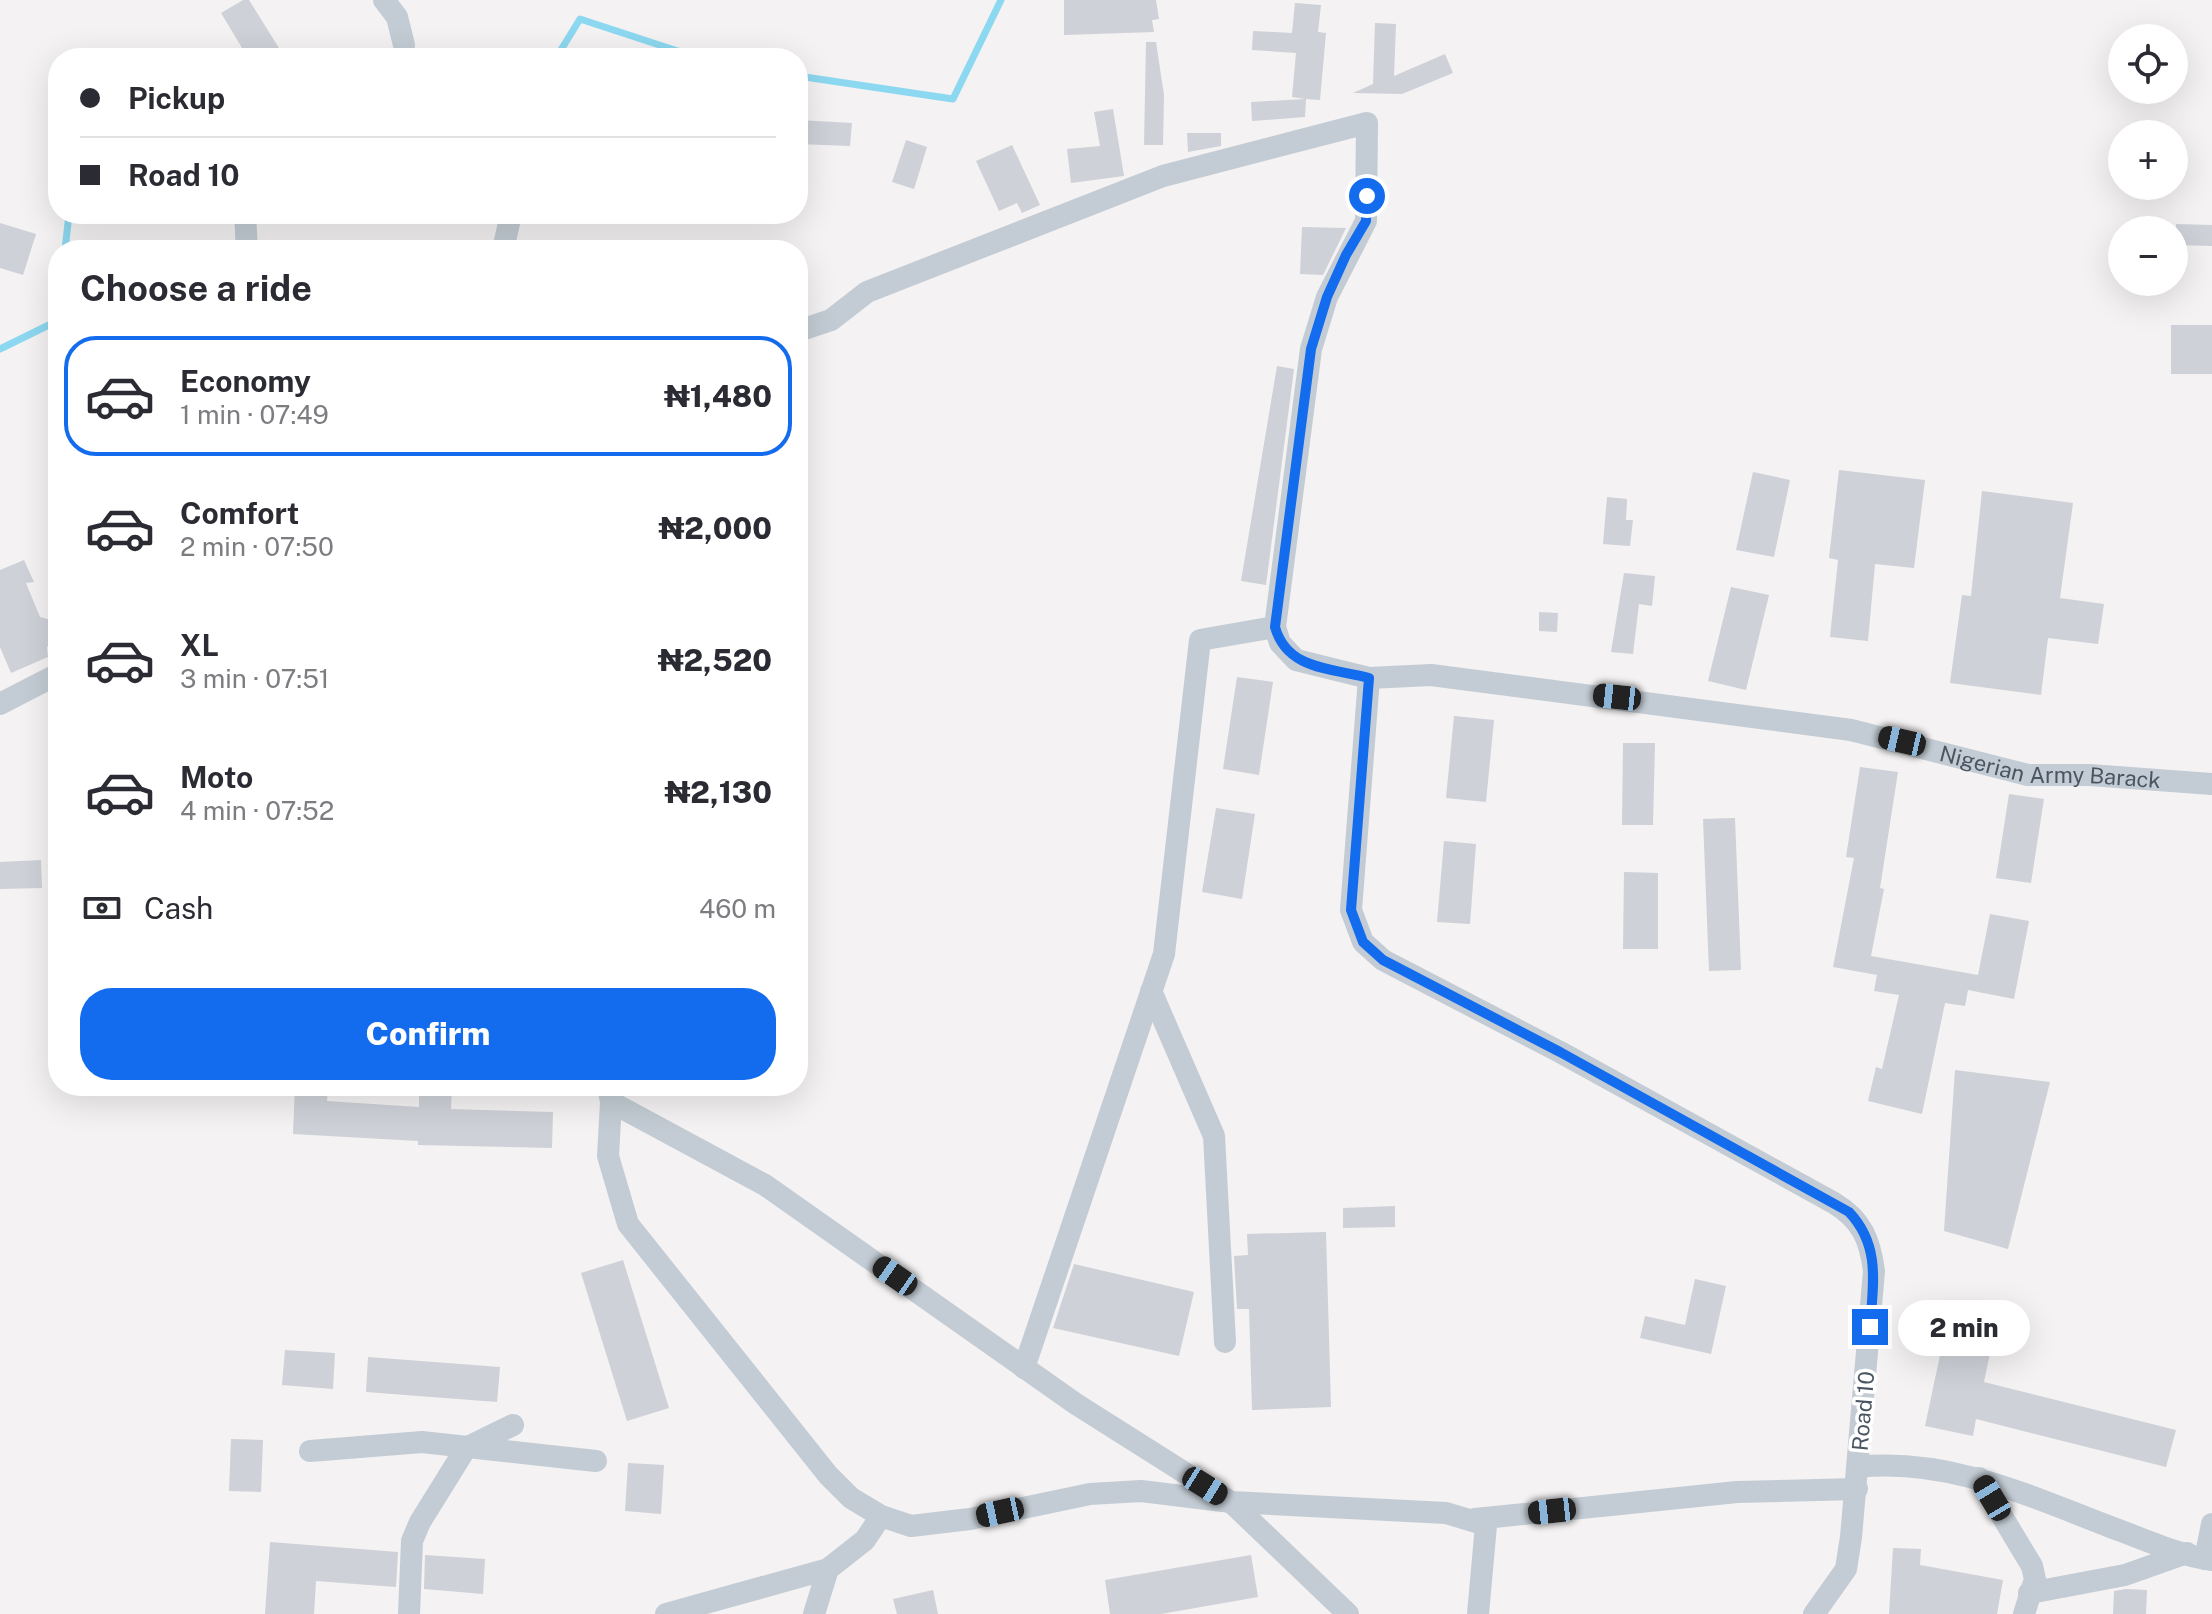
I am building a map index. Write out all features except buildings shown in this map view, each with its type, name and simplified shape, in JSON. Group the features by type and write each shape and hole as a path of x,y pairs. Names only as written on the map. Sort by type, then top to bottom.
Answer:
{"street":[{"path":"384,0 397,17 404,45"},
{"path":"808,328 831,320 867,292 1163,176 1367,123 1366,221 1327,297 1311,349 1275,627 1200,640 1164,954 1024,1368"},
{"name":"Nigerian Army Barack","path":"1275,627 1280,643 1296,660 1369,678 1431,675 1851,730 2028,775 2090,775 2212,784"},
{"name":"Road 10","path":"1369,678 1351,910 1363,942 1383,960 1560,1052 1834,1203 1859,1223 1871,1244 1874,1271 1858,1478 1846,1569 1814,1614"},
{"path":"0,704 48,679"},
{"path":"1151,991 1214,1136 1225,1342"},
{"path":"610,1096 608,1156 628,1224 828,1475 851,1498 881,1516 911,1526 970,1519 1090,1494 1128,1492 1231,1502 1446,1513 1475,1519 1486,1525 1478,1614"},
{"path":"613,1096 765,1185 1024,1368 1231,1502 1348,1614"},
{"path":"409,1614 415,1530 466,1448 513,1425"},
{"path":"310,1451 407,1442 596,1461"},
{"path":"1475,1519 1858,1478 1894,1463 1979,1478 2201,1557"},
{"path":"1979,1478 2032,1566 2035,1579 2027,1604"},
{"path":"666,1614 828,1569 865,1540 881,1516"},
{"path":"2201,1557 2212,1524"},
{"path":"2027,1604 2125,1575 2201,1557"},
{"path":"814,1614 828,1569"}],"waterway":[{"path":"808,77 953,99 1001,0"},
{"path":"562,48 580,19 668,48"},
{"path":"66,240 68,224"},
{"path":"0,349 48,325"}],"route":[{"path":"1367,196 1366,221 1327,297 1311,349 1275,627 1280,643 1296,660 1369,678 1355,838 1353,921 1363,942 1383,960 1560,1052 1849,1212 1871,1244 1874,1271 1870,1327"}]}
